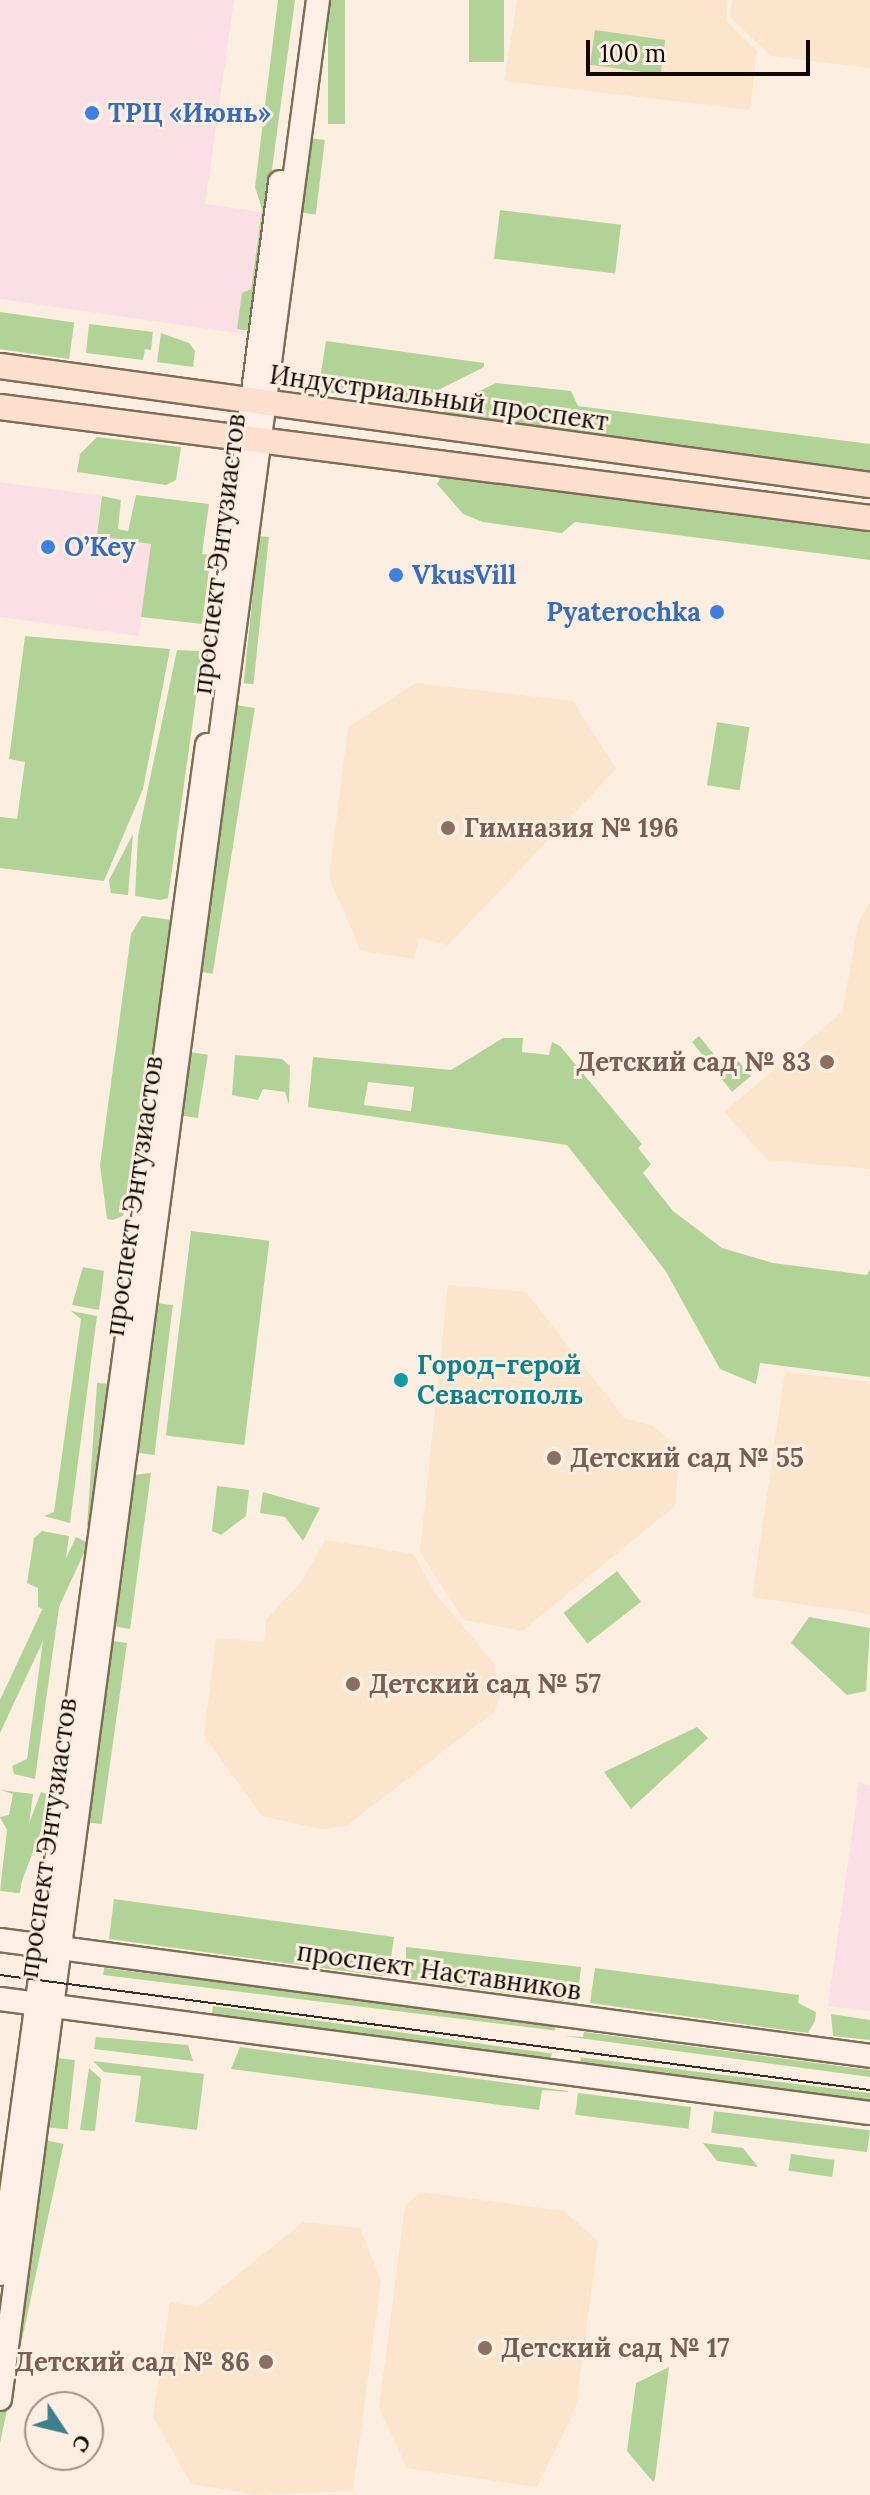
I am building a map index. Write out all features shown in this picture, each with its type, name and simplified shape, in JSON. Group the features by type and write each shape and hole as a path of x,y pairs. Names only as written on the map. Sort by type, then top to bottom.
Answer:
{"main road":[{"name":"Индустриальный проспект","path":"0,366 870,485"},
{"path":"0,407 254,442 407,456 870,518"}],"street":[{"name":"проспект Энтузиастов","path":"0,2274 44,2005 254,442 304,0"},
{"name":"проспект Энтузиастов","path":"259,401 318,0"},
{"name":"проспект Наставников","path":"0,1940 870,2056"},
{"path":"0,1999 870,2113"},
{"name":"проспект Энтузиастов","path":"0,2399 44,2005"}],"shaded area":[{"path":"0,0 234,0 205,204 261,212 244,334 0,299"},
{"path":"517,0 728,0 726,20 757,51 750,110 504,81"},
{"path":"732,0 870,0 870,68 771,56 730,17"},
{"path":"0,482 102,496 97,536 152,543 139,636 0,617"},
{"name":"Гимназия № 196","path":"416,683 573,701 616,769 448,945 420,938 414,959 361,951 329,878 348,727"},
{"name":"Детский сад № 83","path":"870,903 870,1169 768,1160 724,1112 842,1012 859,921"},
{"name":"Детский сад № 55","path":"448,1285 526,1292 624,1418 653,1426 680,1449 675,1506 522,1631 464,1620 420,1552"},
{"path":"785,1372 870,1382 870,1614 752,1597"},
{"name":"Детский сад № 57","path":"325,1540 414,1554 435,1593 494,1663 500,1697 494,1712 346,1826 321,1829 262,1816 204,1736 216,1638 264,1642 266,1620 303,1580"},
{"path":"859,1783 870,1785 870,2011 828,2006"},
{"name":"Детский сад № 17","path":"421,2192 564,2211 598,2241 576,2407 537,2487 407,2468 379,2408 405,2206"},
{"name":"Детский сад № 86","path":"303,2222 360,2228 381,2280 353,2491 258,2495 191,2484 153,2417 170,2302 198,2307"}],"green space":[{"path":"278,0 295,0 250,331 237,329 242,293 251,289 262,209 255,187"},
{"path":"328,0 345,0 345,124 328,124"},
{"path":"469,0 504,0 504,62 469,62"},
{"path":"595,30 665,40 660,75 590,65"},
{"path":"309,138 325,140 316,214 300,212"},
{"path":"500,210 621,225 615,274 494,259"},
{"path":"0,312 74,322 69,359 0,349"},
{"path":"89,324 153,332 151,350 145,349 143,360 86,353"},
{"path":"161,333 189,343 195,351 193,367 157,362"},
{"path":"326,341 484,363 484,367 412,403 318,391"},
{"path":"496,383 571,391 578,406 870,444 870,473 443,415 446,407"},
{"path":"97,437 181,447 176,480 166,485 77,472 80,454"},
{"path":"443,474 870,530 870,560 575,522 562,533 483,522 463,514 437,484"},
{"path":"136,495 209,504 202,554 211,555 202,624 141,617 151,544 97,536 102,496 121,500 118,529 128,531"},
{"path":"259,536 269,537 253,684 244,683"},
{"path":"25,636 170,649 143,789 104,881 0,868 0,817 17,819 25,762 9,759"},
{"path":"177,650 199,651 201,663 168,898 160,900 135,896 138,836"},
{"path":"236,705 255,708 213,974 194,971"},
{"path":"717,722 750,727 740,790 707,785"},
{"path":"133,834 128,895 111,893 109,880"},
{"path":"142,916 172,920 136,1197 129,1196 123,1216 113,1220 107,1219 100,1165 131,934"},
{"path":"699,1036 725,1068 737,1059 751,1076 732,1092 692,1042"},
{"path":"503,1038 523,1038 522,1052 549,1055 552,1042 560,1046 642,1144 638,1148 651,1164 643,1173 673,1211 722,1248 773,1263 867,1275 870,1269 870,1377 760,1363 756,1384 720,1369 665,1270 567,1145 308,1107 313,1057 451,1070","holes":["368,1082 414,1087 411,1111 364,1105"]},
{"path":"190,1052 208,1055 198,1118 180,1115"},
{"path":"235,1055 282,1059 290,1066 289,1105 285,1092 263,1089 258,1100 232,1095"},
{"path":"191,1231 269,1241 244,1445 166,1435"},
{"path":"83,1267 104,1271 99,1310 72,1305"},
{"path":"156,1303 173,1305 154,1455 138,1453"},
{"path":"71,1311 97,1316 70,1523 44,1516 54,1512 81,1319"},
{"path":"97,1383 111,1384 101,1527 87,1526"},
{"path":"151,1473 130,1629 118,1627 113,1623 133,1475"},
{"path":"217,1486 249,1490 246,1516 221,1535 212,1531"},
{"path":"263,1492 320,1508 303,1541 285,1517 260,1513"},
{"path":"42,1531 69,1536 35,1779 14,1774 12,1766 27,1759 47,1611 38,1607 38,1588 27,1583 34,1538"},
{"path":"76,1537 89,1543 0,1733 0,1700"},
{"path":"617,1571 641,1602 587,1644 563,1613"},
{"path":"809,1617 870,1628 866,1691 847,1695 791,1643"},
{"path":"111,1641 127,1643 102,1824 86,1822"},
{"path":"697,1727 708,1738 631,1809 604,1772"},
{"path":"0,1790 33,1794 20,1893 0,1891 7,1830 0,1817 9,1815 13,1794"},
{"path":"41,1792 54,1797 17,1893 4,1888"},
{"path":"114,1899 394,1937 390,1964 382,1976 109,1939"},
{"path":"406,1947 581,1967 577,2003 406,1979"},
{"path":"104,1968 556,2023 555,2030 103,1975"},
{"path":"595,1968 799,1995 798,2003 816,2012 815,2021 808,2033 590,2003"},
{"path":"213,2006 552,2054 551,2062 212,2014"},
{"path":"831,2014 870,2020 870,2040 833,2036"},
{"path":"584,2032 870,2070 870,2077 564,2036 583,2037"},
{"path":"96,2037 188,2045 193,2061 94,2049"},
{"path":"240,2047 568,2092 542,2090 539,2110 231,2069"},
{"path":"581,2057 870,2093 870,2101 580,2063"},
{"path":"56,2058 75,2060 68,2130 49,2128"},
{"path":"93,2061 204,2074 197,2130 135,2122 141,2076 104,2072"},
{"path":"89,2068 101,2079 95,2131 80,2130"},
{"path":"578,2093 691,2107 688,2129 575,2115"},
{"path":"714,2111 870,2130 867,2152 711,2133"},
{"path":"45,2140 64,2144 0,2443 0,2352"},
{"path":"703,2143 743,2148 758,2167 717,2161"},
{"path":"791,2154 835,2160 832,2177 789,2171"},
{"path":"669,2367 653,2482 627,2451 636,2383"}],"tram line":[{"path":"0,1975 870,2090"}],"place":[{"name":"ТРЦ «Июнь»","path":"92,113"},
{"name":"O’Key","path":"48,547"},
{"name":"VkusVill","path":"396,575"},
{"name":"Pyaterochka","path":"717,612"},
{"name":"Гимназия № 196","path":"448,828"},
{"name":"Детский сад № 83","path":"827,1062"},
{"name":"Город-герой Севастополь","path":"401,1380"},
{"name":"Детский сад № 55","path":"554,1458"},
{"name":"Детский сад № 57","path":"353,1684"},
{"name":"Детский сад № 17","path":"485,2348"},
{"name":"Детский сад № 86","path":"266,2362"}]}
